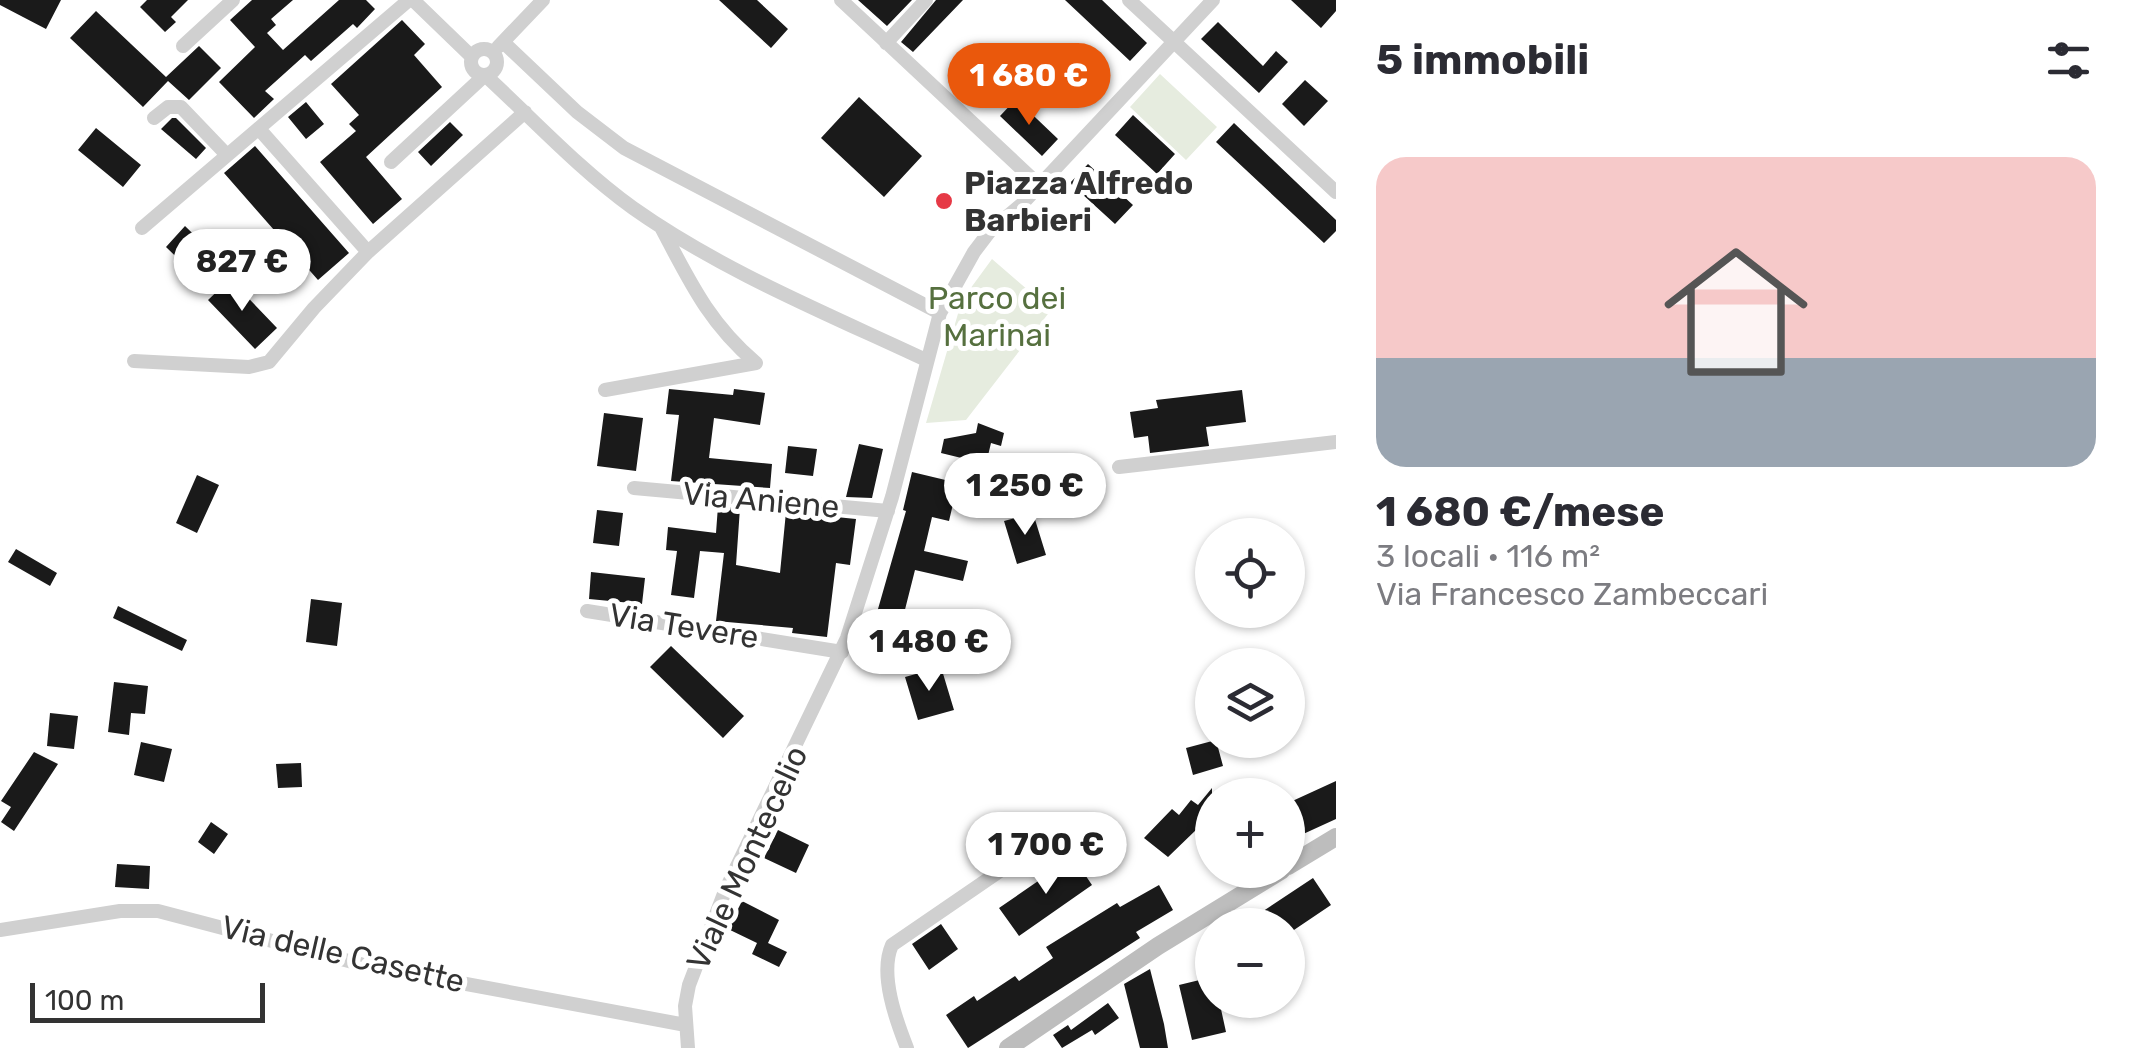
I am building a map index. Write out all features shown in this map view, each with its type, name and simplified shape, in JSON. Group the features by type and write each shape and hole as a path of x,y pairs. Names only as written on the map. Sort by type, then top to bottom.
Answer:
{"main road":[{"path":"1305,856 1336,837"},
{"path":"1008,1048 1158,946 1252,888"}],"street":[{"path":"183,46 233,0"},
{"path":"142,228 411,0 472,57 472,67 592,177 660,226 792,297 926,360"},
{"path":"472,57 481,49 498,47 543,0"},
{"path":"842,0 1039,185"},
{"path":"886,43 926,0"},
{"path":"1129,0 1336,192"},
{"name":"Viale Montecelio","path":"688,1048 689,984 717,909 842,652 888,511 940,313 964,266 986,236 1213,0"},
{"path":"392,162 497,66 498,47"},
{"path":"498,47 624,148 940,313"},
{"path":"154,118 168,107 182,108 226,154"},
{"path":"134,362 264,365 368,252 525,112"},
{"path":"260,130 368,252"},
{"path":"605,390 756,363 727,338 707,313 660,226"},
{"path":"1119,467 1336,442"},
{"name":"Via Aniene","path":"634,488 888,511"},
{"name":"Via Tevere","path":"586,611 842,652"},
{"path":"908,1048 889,980 887,961 892,945 1051,836"},
{"name":"Via delle Casette","path":"0,930 120,911 158,911 364,966 686,1024"}],"green space":[{"path":"1160,74 1217,127 1186,160 1130,107"},
{"name":"Parco dei Marinai","path":"992,259 1051,310 966,420 926,423 962,300"}],"building":[{"path":"0,0 61,0 46,29 0,5"},
{"path":"147,0 188,0 171,17 176,22 165,32 140,7"},
{"path":"252,0 293,0 271,19 276,25 267,33 283,50 339,0 366,0 375,9 357,28 353,24 311,61 305,55 265,91 274,99 254,118 219,82 255,47 230,20"},
{"path":"719,0 757,0 788,29 771,48"},
{"path":"858,0 912,0 887,26"},
{"path":"936,0 963,0 913,52 901,42"},
{"path":"1065,0 1102,0 1147,43 1130,61"},
{"path":"1291,0 1336,0 1336,11 1321,28"},
{"path":"96,11 166,77 199,46 221,68 189,100 168,81 143,107 70,38"},
{"path":"402,20 425,44 414,55 442,87 366,157 402,199 373,224 320,162 356,131 349,124 359,115 331,84"},
{"path":"1218,22 1263,66 1276,51 1288,62 1259,93 1201,39"},
{"path":"1058,53 1100,90 1086,106 1044,69"},
{"path":"1305,80 1328,101 1304,126 1282,104"},
{"path":"859,97 922,156 884,197 821,138"},
{"path":"1016,99 1058,139 1042,156 1000,116"},
{"path":"306,102 324,124 306,139 288,117"},
{"path":"1133,115 1175,154 1157,174 1115,135"},
{"path":"172,118 206,148 196,159 161,129"},
{"path":"450,122 463,135 431,166 418,152"},
{"path":"1234,123 1336,220 1336,231 1324,243 1216,142"},
{"path":"96,128 141,165 123,187 78,150"},
{"path":"255,146 349,253 318,280 224,173"},
{"path":"1088,164 1133,205 1115,224 1070,183"},
{"path":"185,226 218,258 198,278 166,247"},
{"path":"230,279 277,328 255,349 208,300"},
{"path":"669,389 733,395 734,389 765,393 760,425 714,418 709,458 772,464 770,488 671,481 679,415 666,414"},
{"path":"1242,390 1246,422 1206,427 1209,446 1150,453 1148,436 1134,438 1130,412 1158,408 1156,400"},
{"path":"604,413 643,418 636,471 597,466"},
{"path":"978,423 1004,433 1001,446 991,443 986,464 941,453 944,439 976,433"},
{"path":"859,444 883,449 872,498 846,497"},
{"path":"788,446 817,449 813,476 785,473"},
{"path":"912,472 958,483 949,521 932,517 924,551 968,561 963,581 915,570 893,657 866,651 906,511 903,510"},
{"path":"197,475 219,485 197,533 176,523"},
{"path":"718,506 740,508 736,565 780,573 786,512 856,519 850,565 836,563 827,637 792,633 793,628 716,621 724,553 700,551 694,598 671,595 677,551 666,550 668,527 716,533"},
{"path":"597,510 623,513 619,546 593,543"},
{"path":"1033,513 1046,555 1017,564 1004,521"},
{"path":"16,549 57,573 50,586 8,562"},
{"path":"591,572 645,578 642,604 589,599"},
{"path":"311,599 342,603 337,646 306,642"},
{"path":"118,606 187,640 182,651 113,618"},
{"path":"671,646 744,716 723,738 650,667"},
{"path":"941,667 954,710 918,720 905,677"},
{"path":"114,682 148,686 145,714 131,713 129,735 108,732"},
{"path":"50,713 78,716 74,749 47,746"},
{"path":"141,742 172,749 164,782 134,775"},
{"path":"1195,746 1195,758 1221,758 1223,766 1193,775 1186,748"},
{"path":"34,752 58,764 14,831 1,822 11,807 1,801"},
{"path":"301,763 302,787 278,788 276,764"},
{"path":"1336,781 1336,819 1305,833 1305,795"},
{"path":"1191,800 1195,803 1195,831 1168,857 1144,838 1172,809 1179,815"},
{"path":"211,822 228,834 214,854 198,842"},
{"path":"778,830 809,845 796,873 764,858"},
{"path":"1073,857 1092,885 1019,936 999,908"},
{"path":"117,864 150,866 149,889 115,887"},
{"path":"1313,878 1331,905 1305,923 1305,908 1268,908 1298,888 1305,888"},
{"path":"1159,885 1173,910 1136,932 1140,938 968,1048 946,1015 974,996 977,1001 1015,976 1019,981 1053,958 1046,947 1117,903 1120,907"},
{"path":"742,901 779,920 768,943 787,952 779,967 752,954 757,943 728,929"},
{"path":"941,924 958,949 929,970 912,944"},
{"path":"1150,969 1168,1048 1140,1048 1124,984"},
{"path":"1195,981 1195,1018 1223,1018 1226,1032 1192,1040 1179,985"},
{"path":"1108,1003 1119,1018 1095,1035 1092,1030 1062,1048 1053,1035 1068,1025 1071,1030"}],"place":[{"name":"Piazza Alfredo Barbieri","path":"944,201"}]}
